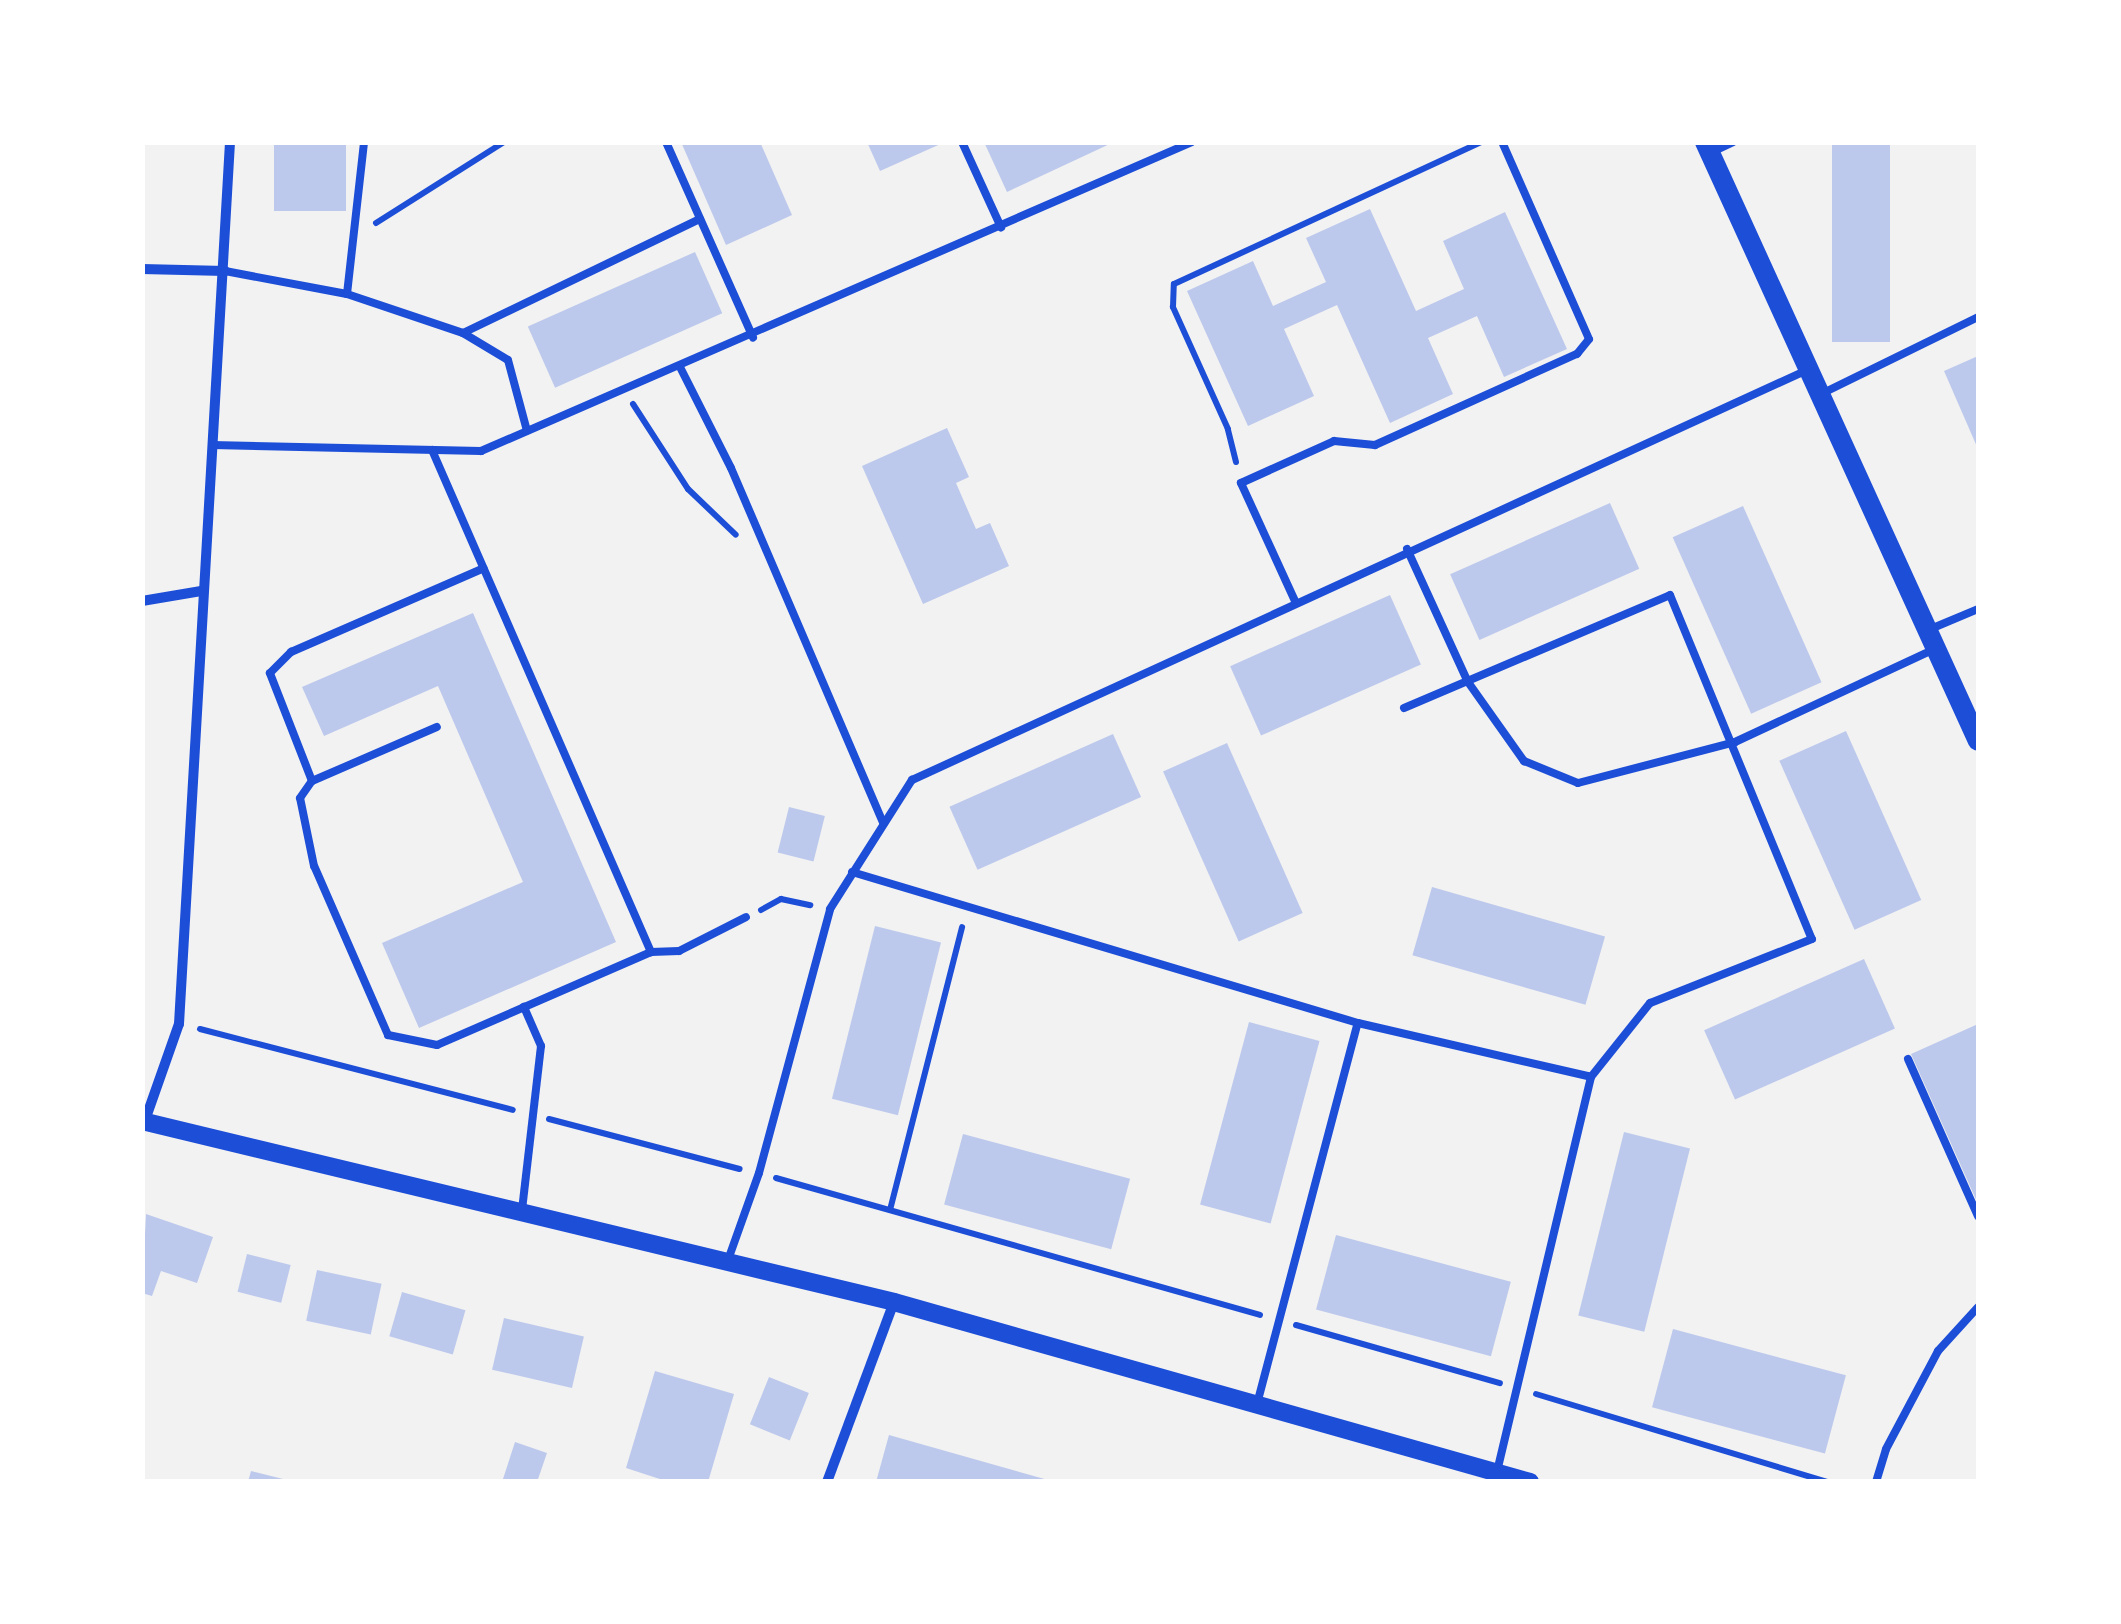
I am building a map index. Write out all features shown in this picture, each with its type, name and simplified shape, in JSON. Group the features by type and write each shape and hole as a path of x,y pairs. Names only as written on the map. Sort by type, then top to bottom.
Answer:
{"main road":[{"path":"1707,148 1978,741"}],"street":[{"path":"230,142 225,271 201,591 180,1024 143,1123 522,1210 894,1302 1530,1482"},
{"path":"142,269 225,271"},
{"path":"142,601 201,591"},
{"path":"827,1482 894,1302"}],"lane":[{"path":"347,294 364,142"},
{"path":"666,142 753,337"},
{"path":"962,142 1000,227"},
{"path":"212,445 480,451 753,337 1192,142"},
{"path":"1295,601 1241,483 1334,441 1375,445 1585,349 1585,326 1502,142"},
{"path":"1707,148 1733,142"},
{"path":"463,332 700,219"},
{"path":"225,271 347,294 463,332 508,360 528,431"},
{"path":"1820,394 1978,316"},
{"path":"680,367 883,823"},
{"path":"728,1260 759,1174 830,909 912,780 1407,548 1809,370"},
{"path":"432,450 651,952"},
{"path":"1407,548 1468,682 1524,762 1578,783 1735,742 1932,639 1978,610"},
{"path":"312,782 273,690 270,674 277,660 484,568"},
{"path":"1404,708 1670,594 1735,742 1812,939 1650,1003 1590,1077 1512,1387 1497,1471"},
{"path":"437,727 312,782 300,798 314,866 388,1034 437,1046 651,952 679,951 746,917"},
{"path":"852,872 1358,1023 1590,1077"},
{"path":"522,1210 541,1046 524,1007"},
{"path":"1257,1404 1358,1023"},
{"path":"1908,1059 1978,1216"},
{"path":"1876,1482 1886,1449 1938,1351 1978,1307"}],"path":[{"path":"354,237 504,142"},
{"path":"1241,483 1228,428 1173,308 1174,284 1482,142"},
{"path":"624,391 688,490 771,568"},
{"path":"761,909 781,899 830,909"},
{"path":"890,1210 968,906"},
{"path":"180,1024 890,1210 1512,1387 1827,1482"}],"building":[{"path":"274,142 346,142 346,211 274,211"},
{"path":"681,142 760,142 792,215 726,245"},
{"path":"867,142 945,142 880,171"},
{"path":"984,142 1114,142 1007,192"},
{"path":"1832,142 1890,142 1890,342 1832,342"},
{"path":"1370,209 1416,311 1464,289 1443,241 1505,212 1567,349 1504,377 1477,316 1428,338 1453,394 1390,423 1337,305 1284,329 1314,396 1248,426 1187,291 1253,261 1273,306 1326,282 1306,238"},
{"path":"695,252 722,313 555,388 528,326"},
{"path":"1978,356 1978,449 1944,371"},
{"path":"947,428 969,477 956,483 976,529 990,523 1009,566 923,604 862,466"},
{"path":"1610,503 1639,569 1479,640 1450,574"},
{"path":"1743,506 1822,682 1751,714 1673,537"},
{"path":"1390,595 1421,664 1261,736 1230,666"},
{"path":"473,613 616,942 419,1028 382,943 523,882 438,686 324,736 302,687"},
{"path":"1846,731 1921,900 1855,930 1779,761"},
{"path":"1113,734 1141,797 978,870 949,807"},
{"path":"1227,743 1303,913 1239,941 1163,771"},
{"path":"789,807 825,816 814,862 778,853"},
{"path":"1432,887 1605,937 1585,1005 1412,955"},
{"path":"875,926 941,942 898,1115 832,1099"},
{"path":"1864,959 1895,1028 1735,1100 1704,1030"},
{"path":"1249,1022 1320,1041 1271,1223 1200,1205"},
{"path":"1978,1024 1978,1204 1911,1054"},
{"path":"1624,1132 1690,1148 1644,1332 1578,1315"},
{"path":"963,1134 1130,1179 1111,1249 944,1205"},
{"path":"146,1214 213,1237 197,1283 161,1271 152,1296 142,1293"},
{"path":"1336,1235 1511,1282 1491,1356 1316,1309"},
{"path":"247,1254 291,1265 281,1303 238,1292"},
{"path":"317,1270 382,1284 371,1335 306,1321"},
{"path":"402,1292 465,1310 453,1354 389,1336"},
{"path":"504,1318 584,1336 572,1388 492,1370"},
{"path":"1673,1329 1846,1375 1825,1454 1652,1407"},
{"path":"655,1371 734,1394 708,1482 669,1482 626,1468"},
{"path":"769,1377 809,1393 790,1440 750,1424"},
{"path":"889,1435 1048,1480 1048,1482 876,1482"},
{"path":"515,1442 547,1453 537,1482 502,1482"},
{"path":"251,1471 287,1480 287,1482 248,1482"}]}
